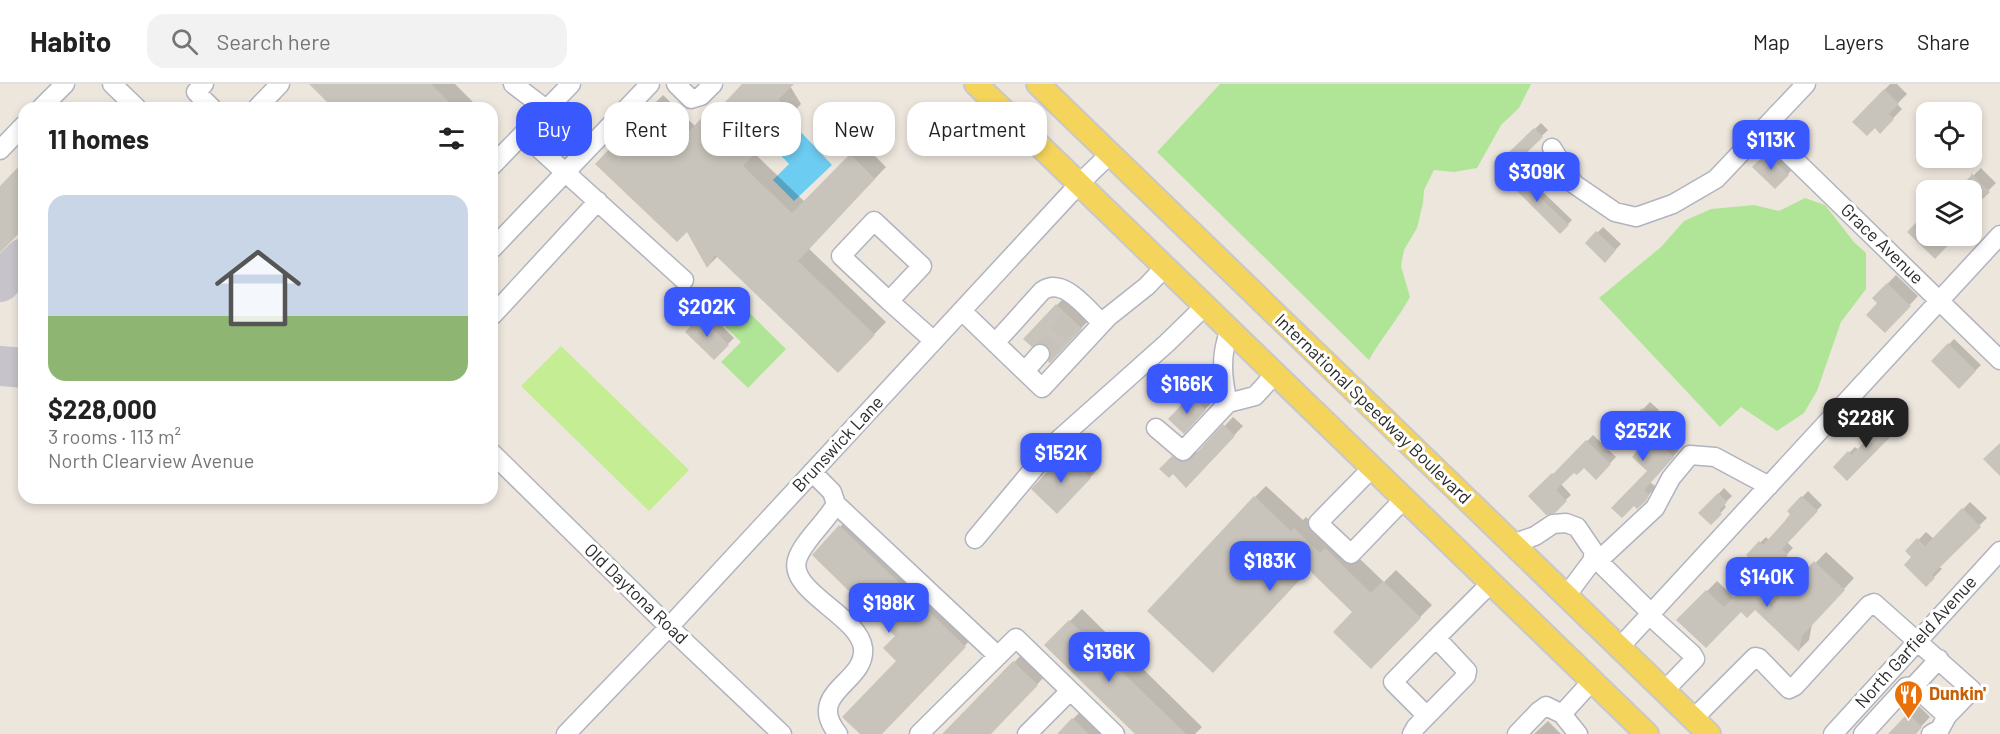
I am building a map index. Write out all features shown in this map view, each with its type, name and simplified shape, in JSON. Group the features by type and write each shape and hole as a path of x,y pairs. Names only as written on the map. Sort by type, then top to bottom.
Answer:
{"main road":[{"path":"976,84 1647,734"},
{"name":"International Speedway Boulevard","path":"1038,84 1701,727"}],"street":[{"path":"47,102 64,84"},
{"path":"112,84 131,102"},
{"path":"204,84 196,92 206,102"},
{"path":"263,102 280,84"},
{"path":"513,84 537,102"},
{"path":"553,102 571,84"},
{"path":"498,243 650,84"},
{"path":"676,84 691,99 701,96 713,84"},
{"path":"1552,148 1575,184 1615,212 1636,217 1674,204 1716,179 1806,84"},
{"name":"Grace Avenue","path":"1763,129 2000,360"},
{"path":"0,150 18,131"},
{"path":"498,160 516,141"},
{"name":"Brunswick Lane","path":"566,734 669,627 1079,184 1110,154"},
{"path":"548,156 684,280"},
{"path":"498,309 598,201"},
{"path":"889,301 922,266 874,221 841,256 889,301 934,341"},
{"path":"1619,648 2000,235"},
{"path":"962,311 1042,388 1102,323 1148,286 1165,267"},
{"path":"995,343 1049,286 1059,286 1078,313 1102,323"},
{"path":"975,539 1056,442 1205,306"},
{"path":"1228,403 1223,381 1224,345 1230,330"},
{"path":"1024,371 1040,354"},
{"path":"1156,428 1183,451 1228,403 1255,396 1275,374"},
{"path":"1566,596 1593,560 1655,508 1671,478 1690,455 1715,457 1769,486"},
{"name":"Old Daytona Road","path":"498,459 782,734"},
{"path":"1372,468 1318,524 1351,554 1404,499"},
{"path":"812,472 832,492 836,504 998,656"},
{"path":"836,504 797,560 797,574 858,633 863,646 861,663 832,697 828,709 828,719 838,734"},
{"path":"1512,544 1535,536 1553,524 1566,523 1577,527 1589,542 1596,558 1695,659 1664,691"},
{"name":"North Garfield Avenue","path":"1833,734 2000,551"},
{"path":"1426,716 1393,682 1491,583"},
{"path":"1701,727 1755,657 1759,658 1789,689 1795,686 1869,604 1874,603 1972,690 1947,716 1940,729 1931,734"},
{"path":"918,734 1016,638 1115,734"},
{"path":"1412,734 1426,716 1466,676 1467,671 1437,638"},
{"path":"1863,734 1906,687 1914,686 1939,659"},
{"path":"1562,714 1592,681"},
{"path":"1914,686 1947,716"},
{"path":"1027,734 1070,691"},
{"path":"1517,734 1546,706 1562,714 1578,734"}],"green space":[{"path":"1220,84 1531,84 1519,108 1501,125 1477,168 1454,172 1434,170 1424,190 1417,228 1404,250 1401,266 1410,297 1369,360 1157,152"},
{"path":"1805,198 1825,205 1854,242 1866,253 1866,289 1841,322 1817,391 1804,413 1777,431 1741,407 1720,427 1599,298 1661,247 1684,221 1711,209 1754,205 1779,211"},
{"path":"723,287 786,349 748,388 721,362 741,342 704,306"},
{"path":"561,346 689,470 649,511 521,386"}],"water":[{"path":"801,132 813,145 813,156 824,156 832,165 794,201 773,180 789,164 782,156 801,156"}],"building":[{"path":"309,84 431,84 449,102 327,102"},
{"path":"742,84 794,84 779,99 781,102 725,102"},
{"path":"1884,89 1899,104 1889,114 1894,119 1880,134 1875,128 1867,136 1852,122"},
{"path":"701,118 701,156 753,156 743,166 792,213 848,156 852,156 875,179 798,261 875,335 838,373 715,255 707,268 687,232 677,242 595,164 604,155 689,156 689,131"},
{"path":"1534,128 1543,137 1517,162 1508,153"},
{"path":"1766,153 1789,175 1775,189 1752,167"},
{"path":"18,167 18,234 0,253 0,186"},
{"path":"1513,171 1569,225 1560,234 1505,179"},
{"path":"1971,173 1978,180 1967,180"},
{"path":"1982,184 1990,192 1982,200"},
{"path":"1916,223 1916,241 1907,232"},
{"path":"1596,231 1616,250 1605,263 1585,243"},
{"path":"1922,246 1947,246 1935,259"},
{"path":"1887,283 1911,306 1885,333 1866,315 1877,303 1872,298"},
{"path":"1056,304 1082,329 1050,363 1048,362 1051,351 1048,346 1042,343 1032,347 1023,339"},
{"path":"700,316 729,345 714,360 685,332"},
{"path":"1948,343 1976,371 1959,389 1931,361"},
{"path":"1191,395 1206,410 1184,434 1168,419"},
{"path":"1642,408 1652,419 1646,425 1661,440 1658,442 1674,457 1644,490 1649,495 1646,501 1637,509 1634,506 1622,518 1611,508 1647,471 1632,457 1640,448 1621,430"},
{"path":"1882,415 1897,430 1847,481 1833,467 1848,451 1852,455 1872,434 1868,430"},
{"path":"1223,424 1235,436 1186,488 1173,474 1169,478 1159,469 1172,456 1181,462 1191,459"},
{"path":"1586,440 1611,464 1596,480 1584,468 1577,475 1574,473 1556,490 1567,501 1555,513 1546,515 1528,496"},
{"path":"2000,443 2000,476 1983,459"},
{"path":"1065,453 1091,478 1057,514 1031,489"},
{"path":"1718,493 1727,502 1719,511 1722,514 1711,525 1698,513"},
{"path":"1254,496 1291,531 1294,528 1320,553 1325,548 1371,593 1383,581 1421,618 1371,669 1333,632 1352,612 1309,570 1213,673 1147,611"},
{"path":"1801,496 1818,511 1782,549 1788,555 1763,581 1746,565 1752,560 1746,555 1759,541 1763,545 1784,522 1790,514 1787,511"},
{"path":"1962,508 1981,527 1932,575 1935,578 1926,587 1904,565 1911,557 1905,551 1917,538 1925,546"},
{"path":"839,525 966,647 882,734 860,734 842,717 896,661 883,648 895,636 812,555"},
{"path":"1814,561 1845,590 1802,636 1799,652 1755,610 1747,618 1741,612 1706,648 1676,620 1706,590 1724,607 1747,584 1771,607"},
{"path":"1069,620 1186,734 1135,734 1044,645"},
{"path":"1013,661 1038,685 991,734 942,734"},
{"name":"Dunkin'","path":"1908,713 1922,727 1916,734 1888,734"},
{"path":"1072,718 1089,734 1057,734"}],"taxiway":[{"path":"0,282 18,264"},
{"path":"0,366 18,368"}],"tunnel":[{"path":"1040,354 1072,319"}],"place":[{"name":"Dunkin'","path":"1908,720"}]}
